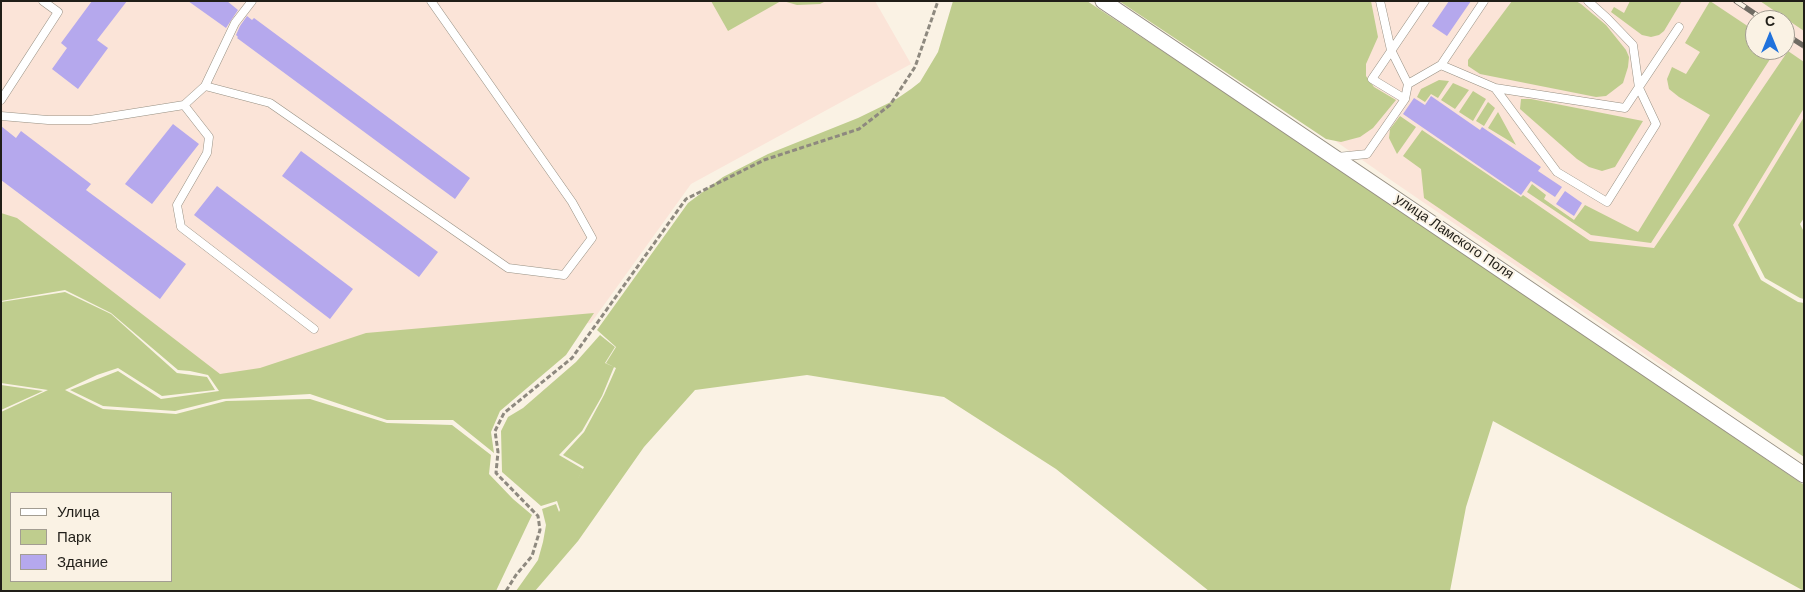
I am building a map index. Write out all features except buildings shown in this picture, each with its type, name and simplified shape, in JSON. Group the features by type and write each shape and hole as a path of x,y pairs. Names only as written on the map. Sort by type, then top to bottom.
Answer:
{"street":[{"name":"улица Ламского Поля","path":"1102,1 1804,475"}],"lane":[{"path":"1,100 58,12 43,1"},
{"path":"1,116 48,120 90,120 184,105 205,86 235,23 252,1"},
{"path":"205,86 270,103 508,268 564,276 592,238 572,202 431,1"},
{"path":"1335,157 1367,154 1405,99 1408,84 1392,50 1380,1"},
{"path":"1405,99 1372,79 1425,1"},
{"path":"1408,84 1440,65 1484,1"},
{"path":"1495,88 1557,172 1607,202 1656,124 1639,88 1633,45 1588,1"},
{"path":"1440,65 1495,88 1625,108 1679,27"},
{"path":"184,105 209,137 207,153 177,205 181,227 314,329"}],"path":[{"path":"506,591 532,556 538,542 540,530 538,516 496,473 498,452 495,431 504,413 572,358 686,199 764,160 859,129 890,105 915,67 938,1"}],"shaded area":[{"path":"1,1 875,1 911,64 691,184 591,323 392,341 219,381 1,225"},
{"path":"1137,1 1804,1 1804,169 1671,372 1385,176"}],"green space":[{"path":"711,1 781,1 728,31"},
{"path":"783,1 826,1 820,4 797,5"},
{"path":"953,1 1087,1 1348,174 1804,485 1804,591 1493,421 1466,507 1450,591 1209,591 1056,469 944,397 807,375 695,390 644,447 578,541 535,591 516,591 538,560 546,525 542,509 556,504 559,512 560,510 557,501 541,506 502,472 501,431 508,417 523,408 576,362 600,335 615,347 605,363 614,367 606,363 616,347 597,330 688,203 723,177 768,154 858,118 895,100 911,89 920,82 938,52","holes":["614,367 616,368 604,395 584,432 563,455 584,467 583,469 559,455 582,431 602,396"]},
{"path":"1119,1 1371,1 1378,37 1366,64 1366,76 1374,87 1396,100 1373,128 1360,137 1341,142 1326,139"},
{"path":"1512,1 1576,1 1581,4 1606,25 1626,50 1629,57 1623,83 1606,96 1596,97 1480,74 1468,66 1468,60"},
{"path":"1630,1 1682,1 1664,31 1659,35 1651,37 1642,35 1611,12 1614,7 1624,13"},
{"path":"1710,1 1745,24 1745,60 1770,60 1651,243 1591,235 1527,192 1532,184 1546,195 1544,199 1574,220 1585,205 1638,232 1710,115 1669,89 1667,79 1672,67 1686,74 1700,52 1685,43"},
{"path":"1760,1 1804,1 1804,31 1795,25 1795,10 1773,10"},
{"path":"1795,56 1804,62 1804,108 1733,225 1761,280 1798,302 1804,303 1804,457 1424,198 1421,169 1403,156 1422,130 1590,241 1654,248 1782,60 1795,60"},
{"path":"1439,80 1449,81 1438,98 1431,94 1425,102 1417,97 1421,89"},
{"path":"1453,83 1469,90 1455,109 1441,100"},
{"path":"1473,91 1486,99 1473,121 1459,112"},
{"path":"1521,99 1531,99 1643,121 1615,167 1602,171 1589,167 1577,159 1520,109"},
{"path":"1488,102 1495,108 1484,126 1476,121"},
{"path":"1498,112 1516,145 1488,128"},
{"path":"1400,116 1416,127 1397,154 1389,138 1390,129"},
{"path":"1804,117 1804,218 1800,224 1804,232 1804,299 1765,278 1738,225"},
{"path":"1,213 17,218 220,374 260,368 366,333 594,313 566,355 500,411 491,432 494,453 453,420 387,420 310,394 223,399 175,411 103,406 70,390 118,371 161,399 219,391 208,375 178,370 111,313 65,290 1,301"},
{"path":"65,292 111,314 177,373 207,377 215,390 162,396 118,368 97,375 65,390 103,409 176,414 226,401 310,399 387,423 452,425 491,455 489,474 513,499 532,515 496,591 1,591 1,412 48,390 1,383 1,302"},
{"path":"1,385 43,391 1,410"}],"railway":[{"path":"1736,1 1749,10"},
{"path":"1795,40 1804,46"}]}
